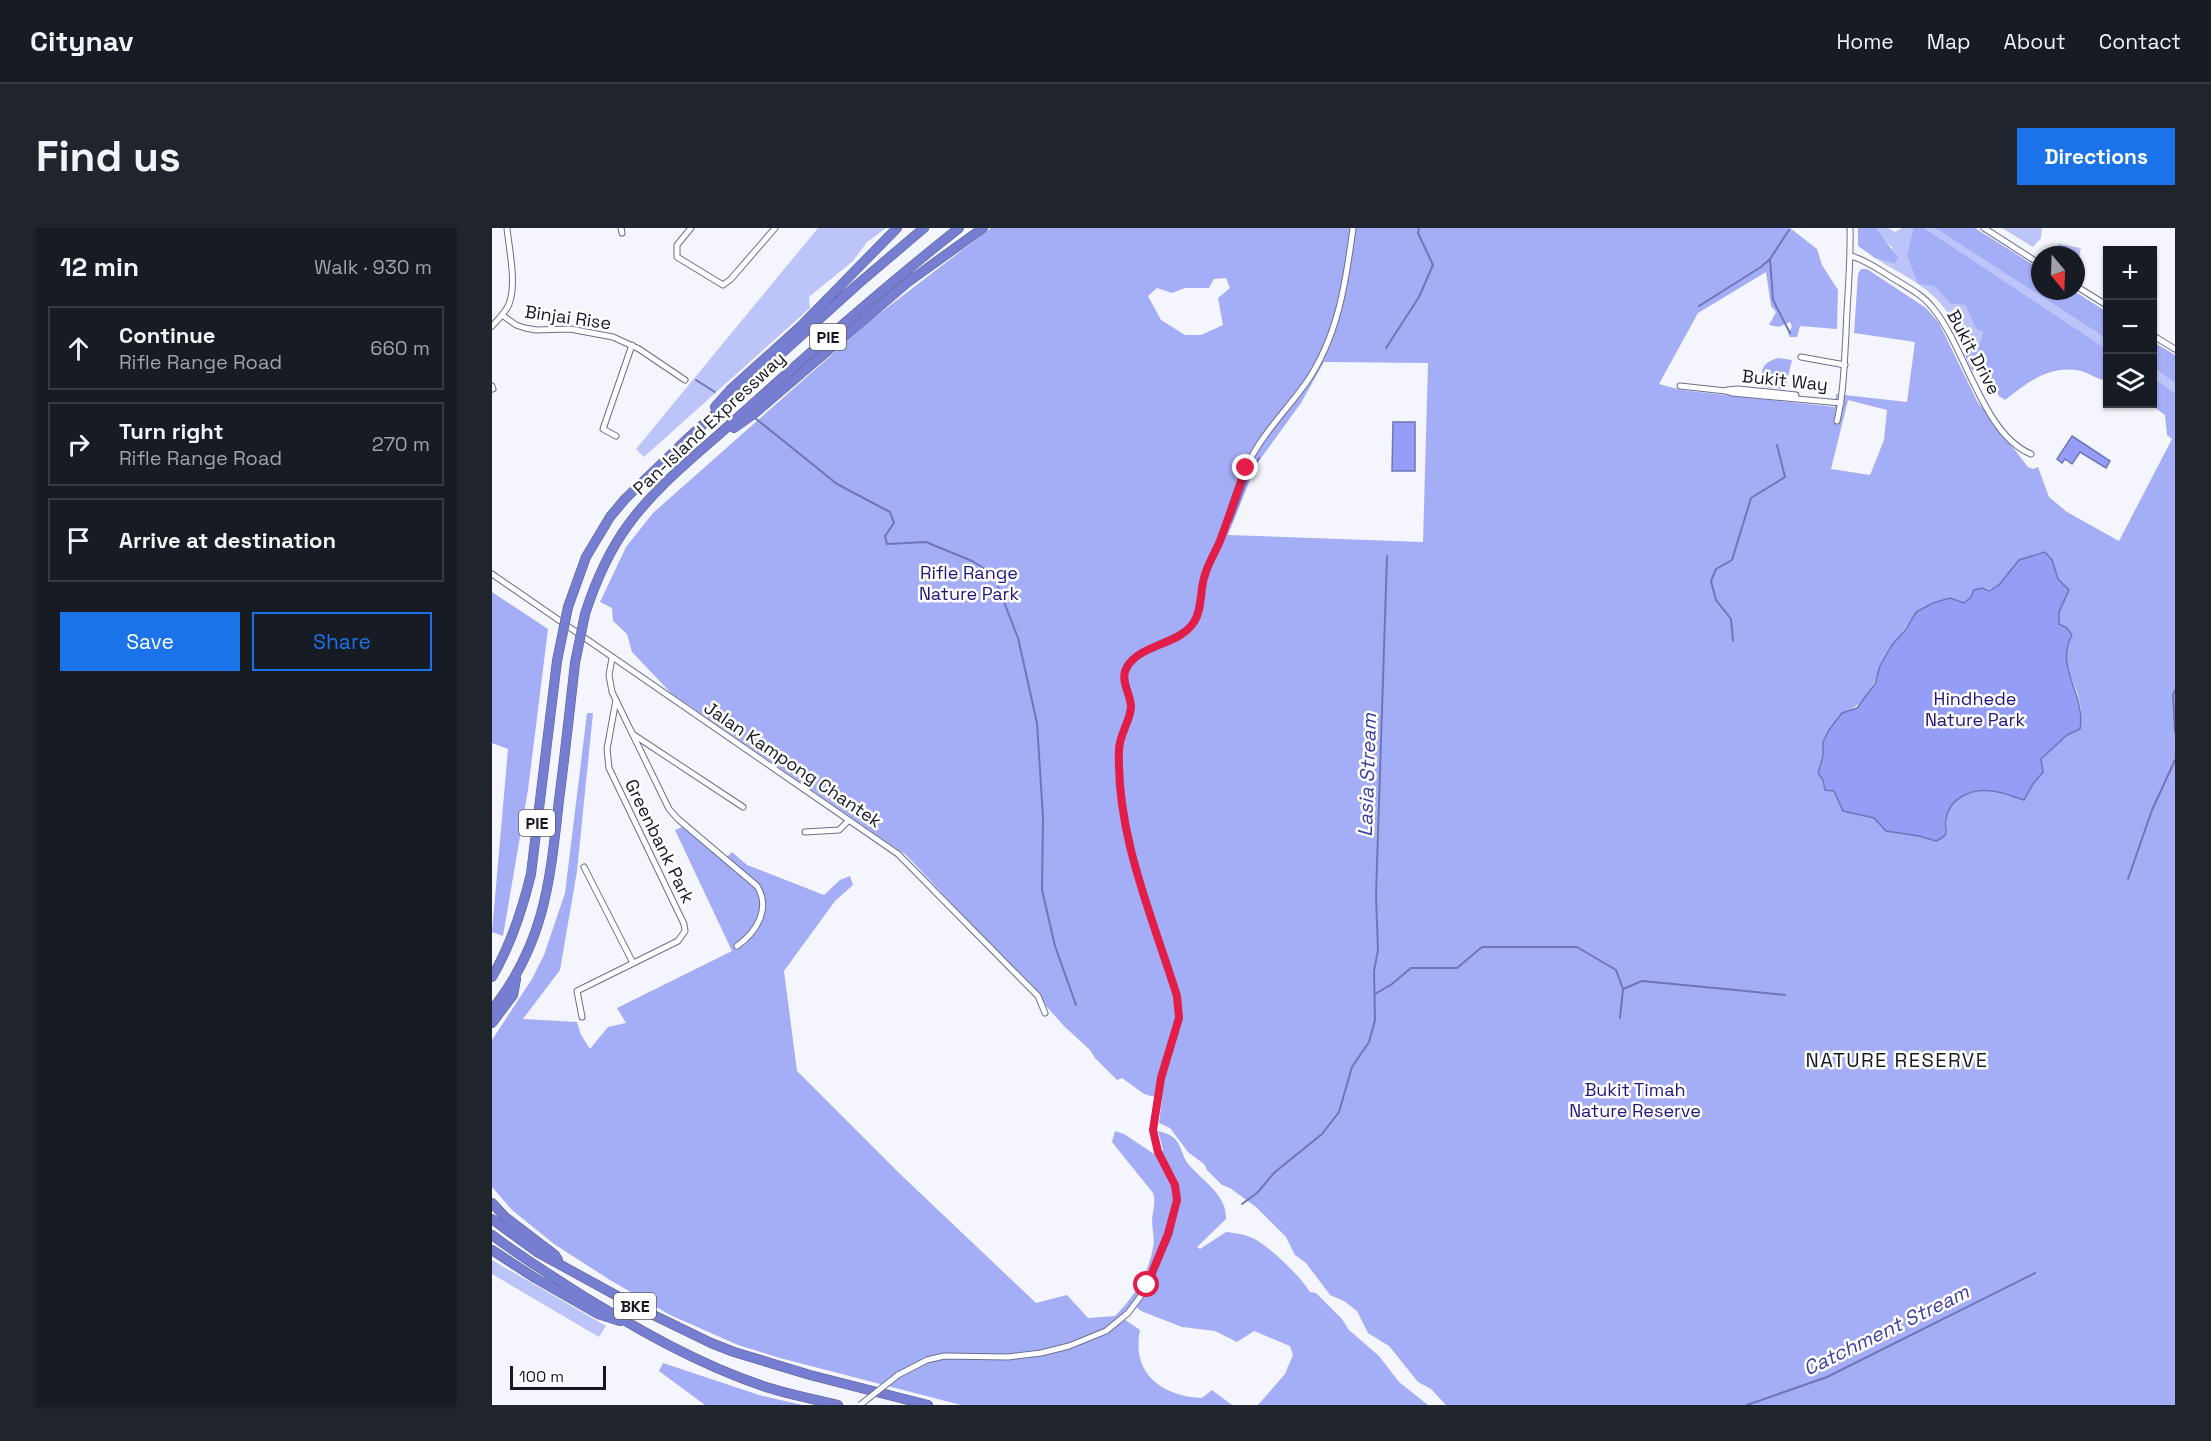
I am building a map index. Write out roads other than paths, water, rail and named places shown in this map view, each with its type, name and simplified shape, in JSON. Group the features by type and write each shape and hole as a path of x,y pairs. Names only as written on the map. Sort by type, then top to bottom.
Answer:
{"highway":[{"path":"686,440 730,390 801,326 897,228"},
{"name":"Pan-Island Expressway","path":"492,977 510,944 523,907 531,874 556,661 568,607 586,557 610,517 686,440 858,284 924,228"},
{"name":"Pan-Island Expressway","path":"492,1010 516,975 533,942 546,896 575,663 585,614 603,568 626,527 672,476 814,349 959,228"},
{"path":"700,452 754,413 908,282 983,228"},
{"path":"492,1023 513,995 516,975"},
{"path":"492,1203 505,1217 555,1255 562,1266"},
{"path":"492,1219 537,1252 562,1266"},
{"name":"BKE","path":"492,1235 626,1323 676,1350 724,1372 765,1387 838,1405"},
{"path":"492,1250 598,1314 610,1320 626,1323"},
{"name":"BKE","path":"562,1266 641,1310 734,1352 810,1375 928,1405"}],"street":[{"path":"492,326 509,304 511,294 512,272 507,228"},
{"path":"691,228 676,245 677,257 723,285 731,279 775,228"},
{"path":"860,1405 898,1375 927,1360 944,1356 1008,1357 1041,1353 1069,1346 1106,1331 1128,1313 1151,1276 1168,1234 1177,1200 1175,1185 1158,1152 1153,1130 1161,1078 1179,1018 1177,996 1128,839 1120,792 1119,740 1131,705 1124,679 1126,669 1132,661 1184,632 1193,624 1199,606 1204,576 1220,540 1246,468 1255,451 1307,382 1322,356 1344,294 1353,228"},
{"path":"1837,421 1845,365 1851,256 1850,228"},
{"path":"1984,228 2031,258"},
{"name":"Bukit Drive","path":"1851,256 1868,262 1925,299 1941,319 1978,393 1993,417 2010,440 2023,451 2031,454"},
{"path":"2085,292 2103,303"},
{"name":"Binjai Rise","path":"502,315 516,325 525,328 570,329 613,337 632,345 685,380"},
{"path":"2157,338 2175,350"},
{"name":"Binjai Rise","path":"616,436 603,429 632,345"},
{"path":"1801,357 1845,365"},
{"name":"Bukit Way","path":"1680,386 1737,394 1841,402"},
{"name":"Jalan Kampong Chantek","path":"492,574 898,854 1038,996 1045,1013"},
{"path":"612,658 609,681 616,700 669,809 757,886 763,895 757,928 737,946"},
{"name":"Greenbank Park","path":"582,1017 577,991 678,941 685,935 686,928 609,768 607,749 616,700"},
{"path":"633,734 743,807"},
{"path":"805,832 839,831 848,820"},
{"path":"584,867 633,963"}],"waterway":[{"name":"Lasia Stream","path":"1386,348 1419,297 1433,265 1418,233 1419,228"},
{"path":"1699,306 1761,267 1770,259 1789,230"},
{"path":"1770,259 1773,300 1790,333"},
{"path":"696,380 715,392"},
{"path":"755,418 837,484 890,512 894,523 885,536 887,544 926,542 972,561 993,574 1018,638 1037,723 1043,817 1042,890 1055,946 1076,1005"},
{"path":"1733,641 1731,619 1716,600 1711,581 1716,569 1732,560 1751,498 1785,477 1777,445"},
{"path":"1231,522 1247,480 1259,458"},
{"name":"Lasia Stream","path":"1242,1204 1257,1193 1275,1172 1322,1134 1339,1112 1352,1067 1369,1042 1375,1020 1374,971 1378,950 1376,896 1387,556"},
{"path":"2175,690 2173,695 2175,732"},
{"path":"2128,879 2152,810 2175,760"},
{"name":"Lasia Stream","path":"1375,994 1392,984 1411,968 1457,968 1482,947 1577,947 1616,970 1623,989 1642,981 1725,989"},
{"path":"1620,1018 1623,989"},
{"name":"Lasia Stream","path":"1726,989 1785,995"},
{"name":"Catchment Stream","path":"1747,1405 1827,1377 2035,1273"}],"district":[{"name":"NATURE RESERVE","path":"1897,1060"}],"park label":[{"name":"Rifle Range Nature Park","path":"969,582"},
{"name":"Hindhede Nature Park","path":"1975,708"},
{"name":"Bukit Timah Nature Reserve","path":"1635,1099"}]}
